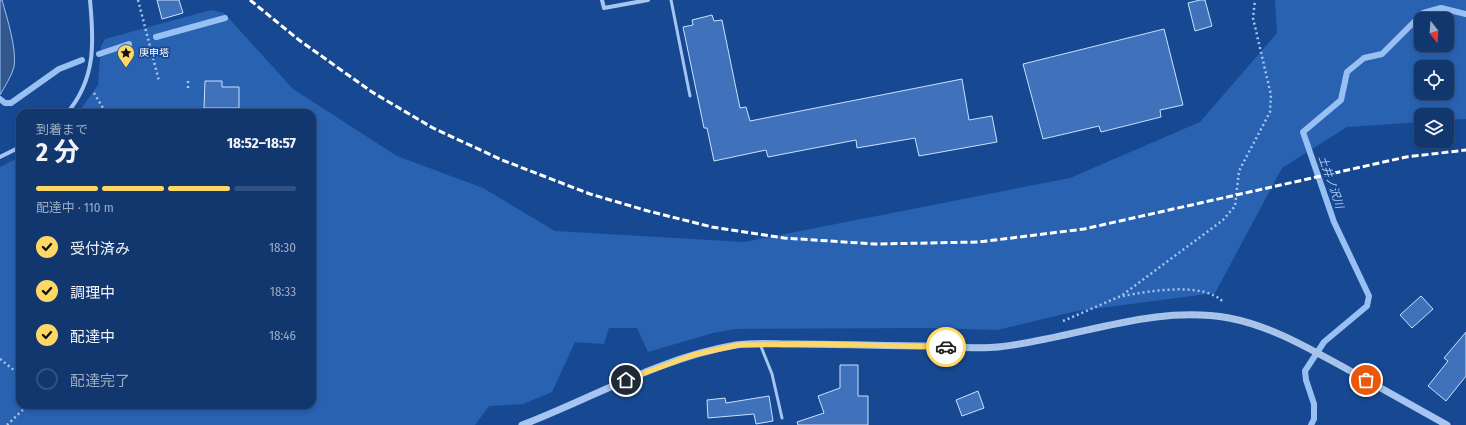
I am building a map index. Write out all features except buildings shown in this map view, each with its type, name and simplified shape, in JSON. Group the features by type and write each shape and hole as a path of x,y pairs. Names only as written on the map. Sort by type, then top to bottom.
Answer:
{"street":[{"path":"70,109 76,102 87,81 94,37 90,0"},
{"path":"602,0 604,8 648,0"},
{"path":"0,157 16,149"},
{"path":"522,425 561,410 639,374 686,357 738,345 998,347 1047,339 1120,323 1174,315 1202,314 1230,318 1266,328 1294,340 1447,425"}],"lane":[{"path":"670,0 690,96"},
{"path":"760,344 772,374 782,418"}],"path":[{"path":"138,0 159,81"},
{"path":"1121,296 1223,220 1235,206 1239,171 1270,112 1271,95 1253,18 1255,0"},
{"path":"87,81 104,109"},
{"path":"188,81 188,91"},
{"path":"1047,339 1062,321 1074,314 1121,296 1145,291 1182,290 1202,292 1218,297 1224,303 1230,318"},
{"path":"0,359 16,372"},
{"path":"7,425 24,409"}],"shaded area":[{"path":"0,0 2,0 9,24 15,60 11,74 0,95"},
{"path":"1275,0 1466,0 1466,119 1454,120 1454,108 1414,108 1414,122 1347,127 1282,168 1215,293 1077,311 997,330 927,328 735,329 713,333 648,352 637,328 609,328 604,344 575,342 552,392 523,404 489,406 475,425 0,425 0,167 16,159 16,409 316,409 316,109 81,109 98,85 101,46 105,39 211,10 224,13 293,89 397,156 483,188 555,231 744,242 1070,178 1200,122 1277,33"}],"waterway":[{"name":"土井ノ沢川","path":"1311,425 1314,419 1314,404 1306,380 1305,371 1324,342 1367,306 1369,296 1334,222 1303,132 1341,100 1347,72 1364,58 1382,54 1423,13 1441,8 1466,14"},
{"path":"156,37 225,18"},
{"path":"99,54 129,44"},
{"path":"0,99 5,103 11,103 59,69 82,60"}],"railway":[{"path":"250,0 299,40 372,92 433,128 502,160 590,194 648,211 712,227 784,238 875,244 979,242 1084,229 1406,157 1466,150"}],"way so far":[{"path":"946,347 998,347 1047,339 1136,320 1174,315 1202,314 1230,318 1266,328 1294,340 1366,380"}],"place":[{"name":"庚申塔","path":"126,68"}],"route":[{"path":"626,380 693,355 738,345 823,344 946,347"}]}
